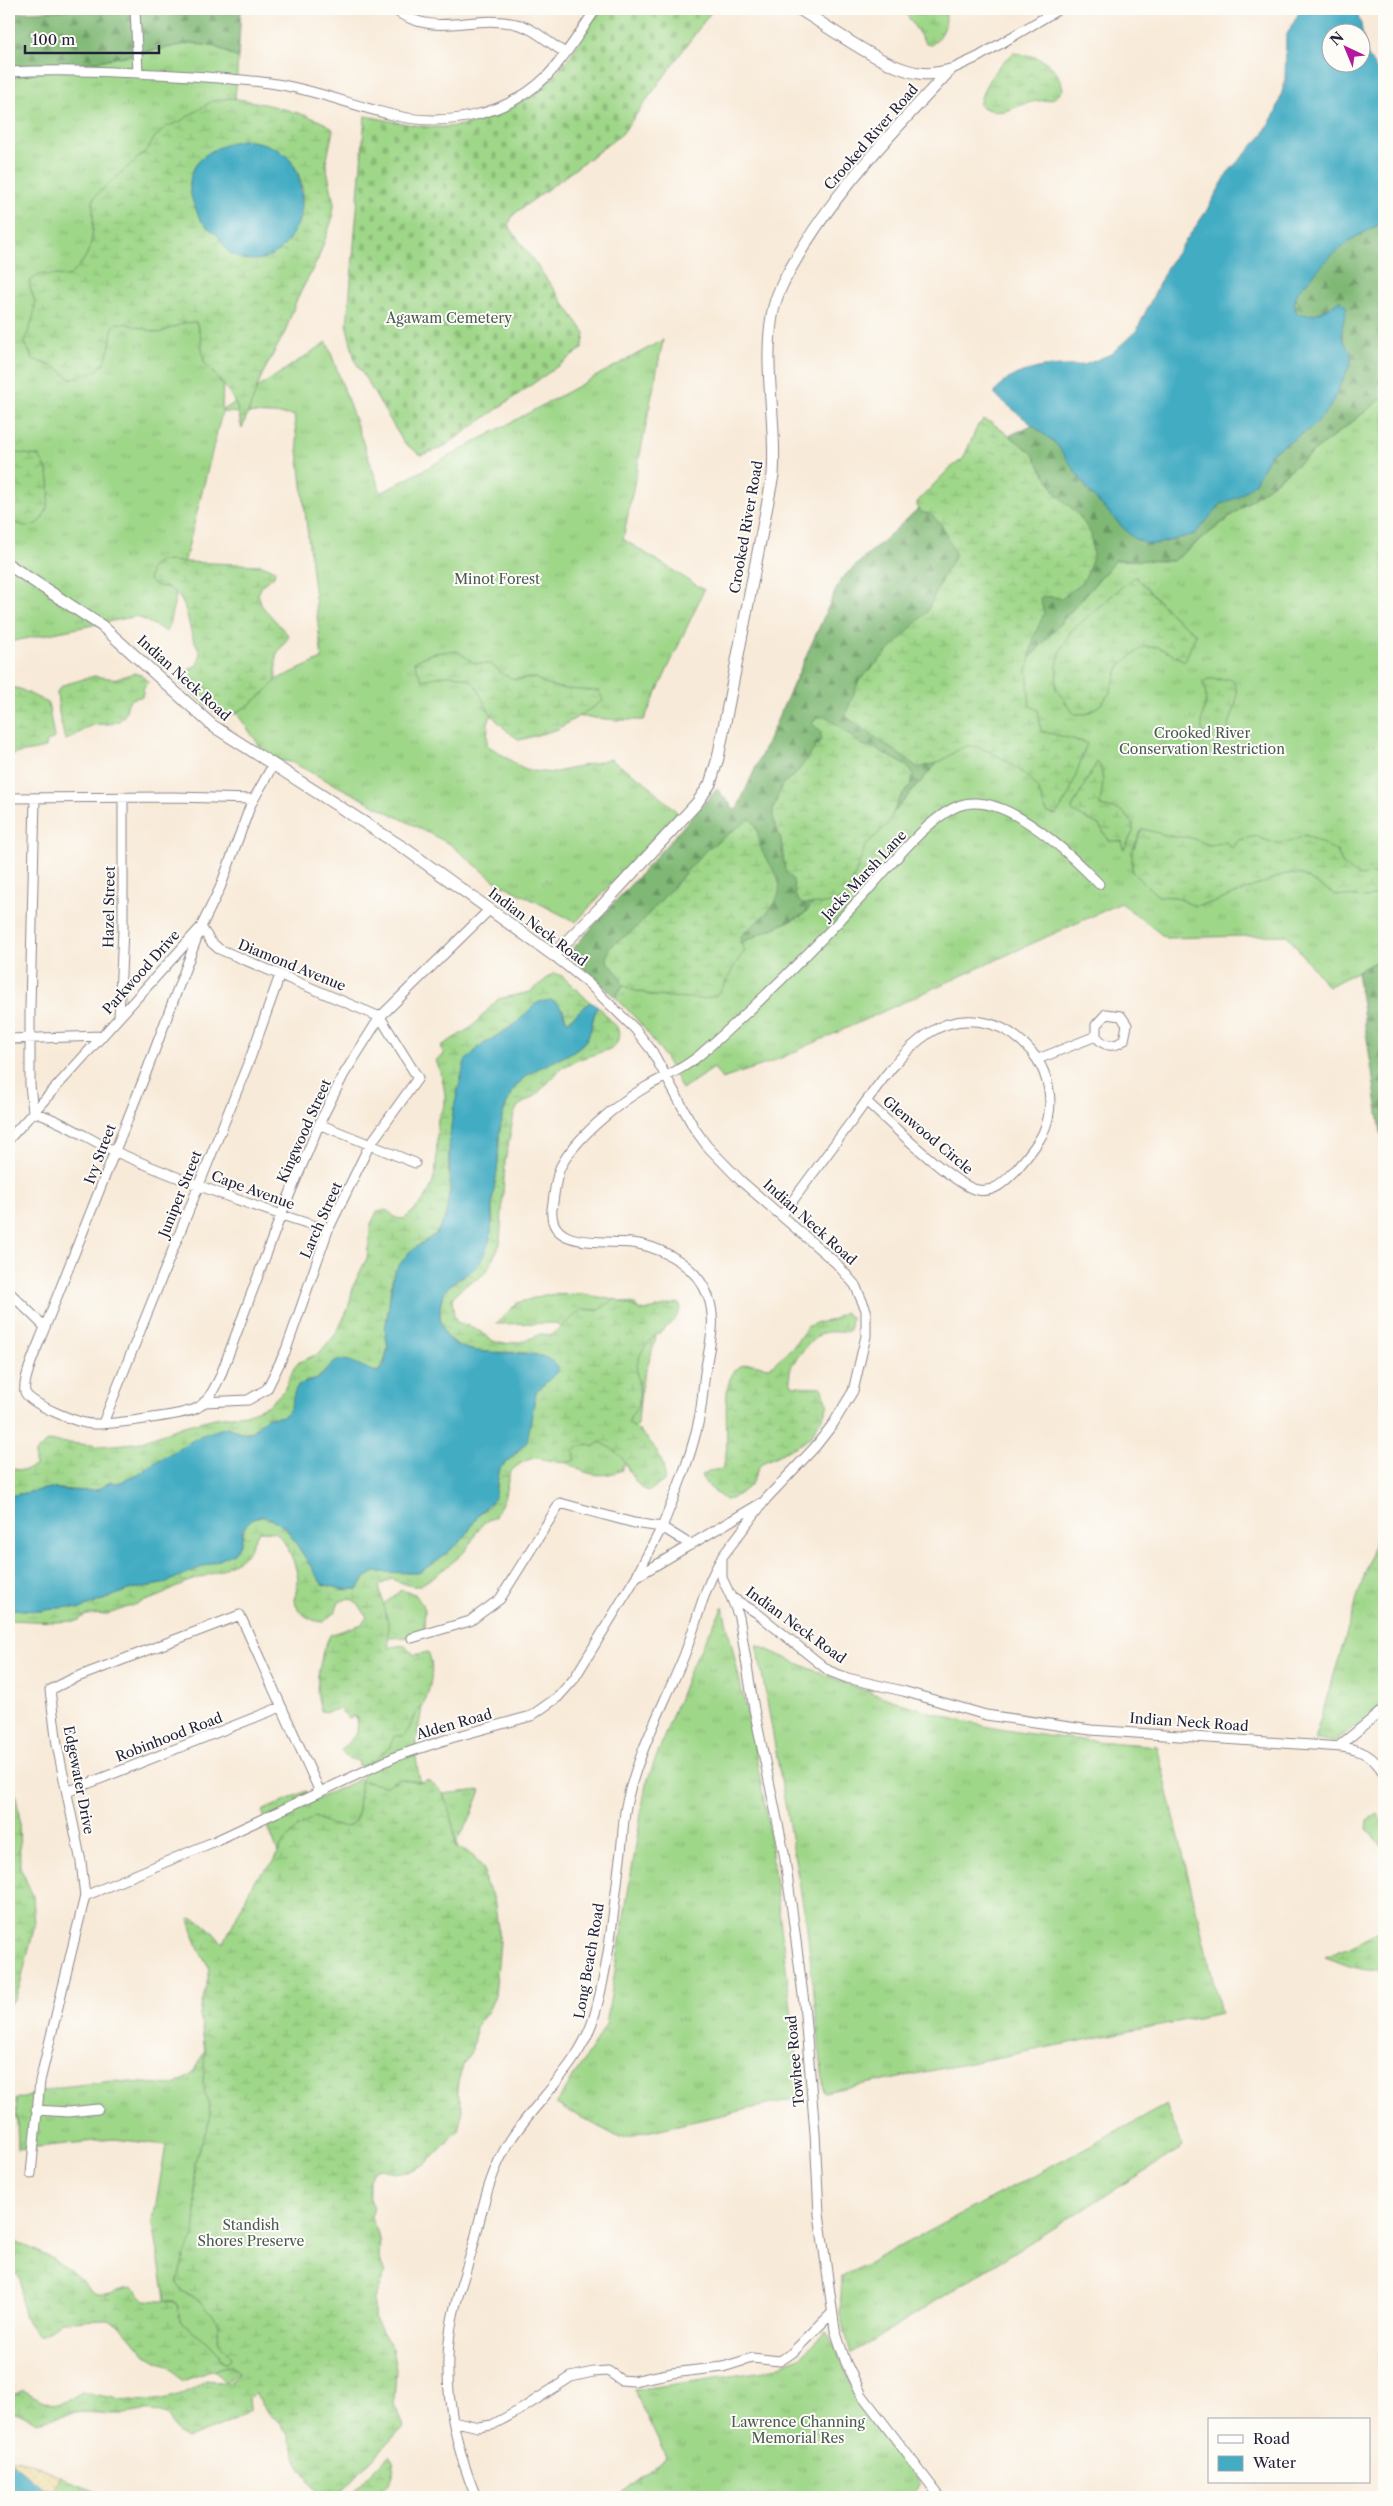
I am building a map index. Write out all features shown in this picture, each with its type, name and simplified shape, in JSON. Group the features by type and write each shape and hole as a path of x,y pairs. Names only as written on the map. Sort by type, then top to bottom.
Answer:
{"street":[{"path":"135,9 138,73"},
{"path":"393,9 413,20 431,25 488,22 514,23 531,30 566,53"},
{"path":"9,72 138,73 275,84 396,116 442,120 475,115 513,101 541,81 566,53 596,9"},
{"path":"799,9 872,53 904,69 926,74 950,70 978,57 1059,9"},
{"name":"Crooked River Road","path":"553,955 600,908 693,808 710,784 718,758 772,475 774,454 769,348 774,305 790,270 819,221 950,70"},
{"name":"Indian Neck Road","path":"9,565 102,626 141,659 207,722 407,850 553,955 588,983 635,1028 652,1051 694,1128 707,1146 740,1181 827,1254 849,1277 861,1296 868,1318 863,1352 853,1391 833,1424 815,1447 767,1498 722,1557 722,1578 732,1597 757,1613 829,1671 847,1678 902,1691 986,1715 1091,1730 1339,1746 1362,1751 1371,1756 1384,1774"},
{"name":"Parkwood Drive","path":"9,1139 202,927 220,888 254,799 273,765"},
{"name":"Hazel Street","path":"119,1018 124,930 123,797"},
{"path":"9,798 254,799"},
{"path":"34,1112 30,1085 30,1040 35,798"},
{"name":"Jacks Marsh Lane","path":"662,1527 687,1462 701,1411 712,1327 708,1297 701,1283 688,1268 660,1250 630,1242 583,1241 566,1236 556,1230 552,1215 562,1166 582,1140 614,1110 640,1091 702,1054 770,992 928,827 950,808 980,803 1004,809 1063,850 1099,884"},
{"name":"Kingwood Street","path":"204,1402 220,1377 319,1124 344,1074 380,1017 490,909"},
{"name":"Diamond Avenue","path":"202,927 209,940 219,949 380,1017"},
{"name":"Ivy Street","path":"103,1423 87,1423 32,1401 25,1391 25,1382 202,927"},
{"name":"Juniper Street","path":"103,1423 251,1056 280,975"},
{"name":"Larch Street","path":"204,1402 248,1400 267,1389 286,1350 328,1230 369,1146 418,1078 380,1017"},
{"name":"Glenwood Circle","path":"782,1215 866,1101 887,1075 921,1039 950,1024 970,1021 1003,1028 1020,1039 1038,1059 1045,1080 1048,1101 1043,1132 1009,1177 1001,1184 986,1191 967,1187 926,1155 866,1101"},
{"path":"9,1039 30,1040 102,1036"},
{"path":"1038,1059 1096,1036"},
{"name":"Cape Avenue","path":"34,1112 59,1121 116,1152 198,1185 282,1216 328,1230"},
{"path":"319,1124 369,1146 415,1163"},
{"path":"9,1292 45,1327"},
{"path":"103,1423 188,1411 204,1402"},
{"name":"Alden Road","path":"85,1896 213,1842 407,1752 522,1719 544,1708 574,1680 636,1577 767,1498"},
{"path":"412,1638 470,1620 500,1599 560,1504 662,1527 691,1545"},
{"path":"636,1577 662,1527"},
{"name":"Long Beach Road","path":"476,2497 453,2421 446,2382 450,2335 455,2307 487,2188 494,2170 508,2144 573,2061 592,2025 606,1960 625,1814 631,1787 654,1722 684,1655 711,1577 722,1557"},
{"name":"Towhee Road","path":"732,1597 739,1618 754,1708 784,1853 793,1918 813,2105 819,2214 831,2314 841,2352 862,2395 940,2497"},
{"name":"Edgewater Drive","path":"31,2174 36,2110 43,2070 85,1896 81,1862 57,1746 50,1690 72,1679 240,1615 281,1707"},
{"path":"281,1707 320,1792"},
{"name":"Robinhood Road","path":"67,1792 281,1707"},
{"path":"1339,1746 1384,1709"},
{"path":"36,2110 69,2112 98,2109"},
{"path":"453,2421 478,2426 492,2425 520,2410 561,2382 571,2377 593,2372 608,2371 621,2380 632,2381 672,2373 722,2367 752,2358 780,2362 792,2353 831,2314"}],"green space":[{"path":"85,9 241,9 238,58 216,47 192,43 9,78 9,13"},
{"name":"Agawam Cemetery","path":"600,9 713,9 622,134 514,214 508,225 585,333 582,349 442,448 421,455 404,443 355,361 347,327 365,116 408,124 451,127 468,124 501,113 531,95 557,72"},
{"path":"903,9 945,9 946,20 942,33 931,45 926,44"},
{"name":"Minot Forest","path":"192,43 216,47 238,58 230,175 222,411 327,342 381,493 663,340 623,539 704,590 644,720 617,720 495,709 488,722 487,745 525,770 553,773 610,759 644,781 677,812 576,922 495,881 450,844 291,762 269,759 228,701 322,659 294,415 222,412 167,632 137,616 9,642 9,78"},
{"path":"1013,53 1038,58 1051,66 1056,72 1063,89 1051,99 999,112 979,105 991,76"},
{"path":"230,98 268,105 302,114 328,125 333,130 326,164 334,204 333,217 318,259 297,299 285,332 262,375 242,429 237,407 229,392 204,362 200,334 196,322 184,323 159,333 128,324 117,323 112,329 107,356 100,367 89,374 71,379 57,368 32,359 25,342 35,307 29,281 41,274 69,276 84,259 91,242 93,233 93,201 95,196 148,149 155,137 166,127 181,121 212,101","holes":["241,140 252,141 281,152 295,166 303,192 301,219 228,252 222,240"]},
{"path":"1384,197 1384,397 1173,561 1116,560 803,915 720,952 626,981 615,997 568,954 717,789 736,811 841,579 917,510 1009,436 1282,303"},
{"name":"Crooked River Conservation Restriction","path":"1384,397 1384,957 1328,987 1287,935 1166,938 1121,903 772,1062 722,1079 714,1068 682,1089 653,1040 615,997 626,981 720,952 803,915 1116,560 1173,561"},
{"path":"983,420 991,422 1032,453 1058,496 1078,514 1091,534 1093,557 1086,576 1080,585 1062,598 1043,596 1040,598 1044,613 1034,637 1027,671 1030,706 1038,710 1041,731 1087,743 1069,795 1056,815 1048,813 1038,789 1026,776 995,754 975,746 967,746 941,761 919,768 845,716 859,681 927,612 954,558 955,553 941,524 930,514 921,512 917,502 949,469 963,459 978,425"},
{"path":"17,453 39,456 48,474 49,496 47,506 44,515 31,526 21,525 9,520 9,456"},
{"path":"160,561 261,565 275,570 274,576 263,584 258,594 262,606 289,636 276,655 276,681 251,703 223,719 179,682 181,675 198,664 200,654 181,599 172,590 154,585 149,580 150,571"},
{"path":"1136,577 1174,617 1196,634 1185,661 1158,647 1143,647 1120,665 1109,694 1101,704 1087,714 1074,714 1056,689 1057,665 1061,650 1071,631 1132,578"},
{"path":"457,651 474,663 491,664 504,675 514,679 535,678 547,685 566,689 599,691 603,701 558,729 520,740 507,731 489,711 474,683 453,675 422,680 414,662 432,653"},
{"path":"134,673 141,675 149,682 144,687 142,697 135,698 129,702 120,720 110,724 93,725 65,740 57,692 63,685 94,676 115,679"},
{"path":"1208,679 1232,679 1237,694 1227,733 1224,739 1218,743 1205,736 1202,730 1206,695 1203,683"},
{"path":"9,687 20,689 48,703 54,738 47,742 46,748 9,755"},
{"path":"819,717 827,717 862,745 874,748 907,766 913,774 911,784 900,798 888,824 866,845 847,896 831,903 802,904 796,897 793,880 785,870 781,839 774,822 773,811 782,784 796,774 821,740 821,732 812,723"},
{"path":"1097,762 1103,778 1100,806 1122,811 1133,823 1133,832 1124,850 1122,841 1109,841 1099,825 1073,812 1072,808"},
{"path":"750,819 757,829 762,851 778,878 780,887 774,904 741,936 740,942 745,951 722,989 715,996 704,999 655,996 629,989 622,983 620,976 607,961 609,948 637,927 707,849"},
{"path":"1142,829 1175,837 1188,837 1210,845 1226,842 1232,848 1239,840 1257,836 1275,843 1281,843 1292,841 1305,835 1337,851 1342,863 1360,876 1384,872 1384,892 1366,898 1336,895 1302,875 1285,874 1215,902 1194,906 1175,897 1158,896 1132,872 1132,852"},
{"path":"1384,957 1384,1152 1357,972"},
{"path":"554,973 562,976 590,1002 567,1022 563,1009 532,1007 514,1025 479,1047 453,1111 448,1165 450,1189 445,1219 436,1234 420,1244 392,1279 385,1336 387,1350 385,1360 378,1372 366,1370 361,1366 328,1368 316,1380 306,1381 296,1389 291,1409 284,1416 278,1418 267,1417 258,1427 245,1432 227,1427 152,1464 138,1475 118,1483 110,1482 97,1490 50,1488 9,1496 9,1466 22,1470 35,1466 35,1453 47,1441 101,1446 136,1443 184,1426 215,1418 246,1414 269,1405 284,1390 294,1368 299,1362 318,1354 336,1334 348,1309 354,1284 367,1258 371,1224 377,1212 387,1210 396,1218 404,1219 417,1207 432,1185 435,1174 438,1119 445,1102 444,1086 436,1060 444,1055 441,1046 472,1027 498,999 530,992"},
{"path":"598,1006 617,1027 619,1034 617,1043 610,1049 577,1060 562,1068 535,1096 518,1106 514,1114 505,1162 500,1244 487,1271 479,1278 466,1284 452,1298 454,1316 457,1322 475,1328 493,1341 504,1344 525,1341 540,1334 552,1335 582,1309 598,1310 615,1299 644,1311 678,1303 680,1305 676,1317 646,1345 638,1361 639,1404 629,1421 630,1425 643,1434 655,1448 663,1465 664,1481 649,1491 644,1489 636,1482 620,1455 600,1442 593,1447 588,1444 577,1447 574,1453 575,1460 559,1462 537,1458 529,1459 510,1472 504,1499 494,1518 488,1520 480,1527 468,1548 456,1559 421,1585 408,1585 391,1579 379,1586 388,1623 389,1648 403,1646 414,1655 428,1652 431,1664 431,1677 429,1691 424,1703 407,1731 403,1736 394,1736 390,1747 373,1761 360,1767 358,1761 347,1758 341,1750 357,1733 358,1718 355,1716 348,1718 339,1709 327,1712 321,1711 317,1693 318,1675 323,1651 330,1635 362,1624 367,1617 358,1603 349,1598 339,1602 335,1613 323,1622 309,1618 301,1612 295,1600 298,1580 296,1568 284,1541 275,1532 259,1531 246,1555 222,1570 184,1583 160,1596 108,1614 86,1615 77,1621 9,1620 9,1605 11,1609 40,1611 65,1607 80,1609 128,1590 162,1584 179,1575 222,1559 241,1543 248,1523 254,1518 259,1517 270,1518 288,1532 322,1584 341,1589 358,1589 365,1578 375,1572 418,1573 440,1559 464,1538 479,1514 490,1505 500,1468 517,1453 536,1392 557,1371 537,1355 478,1351 456,1344 447,1336 442,1325 440,1311 442,1297 450,1284 469,1271 491,1227 500,1129 504,1110 515,1088 530,1073 579,1047 586,1040 590,1032"},
{"path":"583,1294 635,1304 656,1339 642,1382 638,1420 622,1470 602,1475 578,1469 553,1455 567,1340 557,1323 496,1324 517,1303 544,1295"},
{"path":"844,1312 851,1317 850,1330 827,1332 819,1335 809,1344 791,1367 790,1379 793,1386 821,1387 828,1403 826,1411 810,1437 803,1443 764,1462 759,1467 750,1486 731,1499 725,1500 707,1485 701,1476 708,1471 722,1469 726,1457 727,1393 730,1379 736,1369 747,1364 770,1367 794,1346 807,1327 816,1323 833,1320"},
{"path":"1384,1511 1384,1703 1336,1741 1314,1740"},
{"path":"401,1590 415,1594 425,1609 424,1625 427,1631 410,1637 390,1638 371,1615"},
{"path":"723,1607 753,1740 768,1822 802,2097 620,2138 556,2104 606,2025 646,1784 690,1669"},
{"path":"757,1645 825,1675 870,1692 967,1722 1048,1736 1157,1746 1221,2013 824,2092 807,1927"},
{"name":"Standish Shores Preserve","path":"429,1664 415,1751 422,1796 481,1790 470,1819 457,1840 460,1907 273,2345 225,2382 169,2325 153,2221 166,2145 114,2139 18,2149 16,2099 61,2087 112,2081 175,2085 194,2073 289,1881 262,1811 306,1791 311,1802 362,1778 369,1743 349,1705"},
{"path":"9,1756 19,1814 20,1867 33,1896 35,1925 20,1985 15,1999 9,2005"},
{"name":"Standish Shores Preserve","path":"399,1779 422,1782 427,1780 435,1785 446,1800 452,1819 456,1848 465,1850 474,1857 484,1870 485,1882 494,1899 500,1942 495,1996 488,2011 476,2027 472,2049 463,2065 458,2082 457,2091 463,2110 458,2131 427,2163 407,2172 381,2169 372,2172 369,2180 369,2196 374,2208 371,2217 380,2239 379,2257 385,2274 374,2299 374,2318 392,2348 396,2370 394,2404 404,2426 342,2491 333,2497 320,2497 301,2469 287,2433 279,2421 270,2415 255,2393 249,2398 250,2409 246,2413 186,2439 178,2434 168,2416 153,2411 124,2414 79,2412 36,2422 27,2416 9,2412 9,2397 23,2390 53,2404 65,2402 82,2392 146,2401 176,2396 206,2380 227,2383 237,2376 238,2372 233,2367 226,2366 182,2381 170,2367 146,2355 122,2327 108,2320 62,2321 43,2335 39,2335 25,2316 20,2278 9,2267 9,2240 33,2249 61,2264 98,2294 133,2288 145,2300 175,2302 178,2306 180,2321 208,2342 218,2353 222,2362 227,2363 231,2360 218,2341 216,2319 198,2300 181,2291 177,2283 184,2257 194,2236 196,2211 194,2164 211,2116 203,2082 205,2053 200,2013 210,1969 199,1950 189,1920 191,1918 204,1924 221,1942 224,1942 255,1879 274,1862 281,1846 298,1827 314,1817 333,1825 347,1827 355,1821 357,1816 361,1781 386,1786"},
{"path":"1377,1814 1384,1823 1384,1869 1383,1847 1366,1829 1367,1820"},
{"path":"1384,1929 1384,1968 1377,1970 1362,1969 1325,1957 1350,1947"},
{"path":"1166,2105 1183,2147 851,2354 840,2314 842,2277"},
{"name":"Lawrence Channing Memorial Res","path":"827,2332 860,2401 920,2483 913,2497 617,2497 666,2457 634,2390 765,2371 800,2357"},
{"path":"390,2456 393,2476 389,2483 375,2492 357,2497 348,2497 386,2458"},
{"path":"60,2476 75,2484 110,2497 67,2497 53,2490"}],"sand":[{"path":"9,2458 29,2462 60,2476 53,2490 9,2480"}],"water":[{"path":"1301,9 1316,11 1355,9 1360,22 1320,22 1320,72 1370,72 1370,59 1384,81 1384,222 1352,239 1332,255 1298,291 1294,304 1297,313 1303,315 1320,312 1340,300 1347,307 1342,335 1343,340 1351,351 1351,363 1330,407 1313,427 1271,453 1254,484 1238,497 1221,504 1195,534 1157,544 1147,544 1133,538 1091,494 1057,445 994,394 1003,382 1022,372 1042,367 1084,365 1111,354 1137,330 1167,267 1205,213 1229,171 1261,137 1276,112 1285,82 1286,36"},
{"path":"241,140 257,142 281,151 295,168 299,179 301,208 297,225 289,239 278,252 262,259 246,260 230,253 219,237 200,219 190,191 193,169 199,161 217,148"},
{"path":"551,1000 562,1009 567,1022 590,1002 598,1006 590,1032 586,1040 579,1047 530,1073 515,1088 504,1110 500,1129 489,1242 477,1266 451,1284 447,1289 443,1295 440,1313 446,1335 456,1344 469,1350 535,1355 548,1359 558,1366 558,1371 536,1392 527,1442 500,1468 494,1499 479,1514 464,1538 440,1559 418,1573 375,1572 365,1578 358,1589 341,1589 322,1584 286,1528 272,1519 260,1516 253,1518 243,1528 241,1543 233,1554 162,1584 128,1590 80,1609 65,1607 40,1611 11,1609 9,1605 9,1496 50,1488 72,1491 97,1490 110,1482 118,1483 138,1475 152,1464 202,1435 227,1427 242,1433 251,1432 267,1417 283,1416 287,1413 298,1385 317,1379 336,1361 349,1361 378,1372 384,1365 388,1347 385,1330 394,1272 409,1252 436,1234 445,1219 450,1189 449,1142 453,1111 465,1061 479,1047 514,1025 539,1002"},
{"path":"9,2460 53,2497 9,2497"}]}
